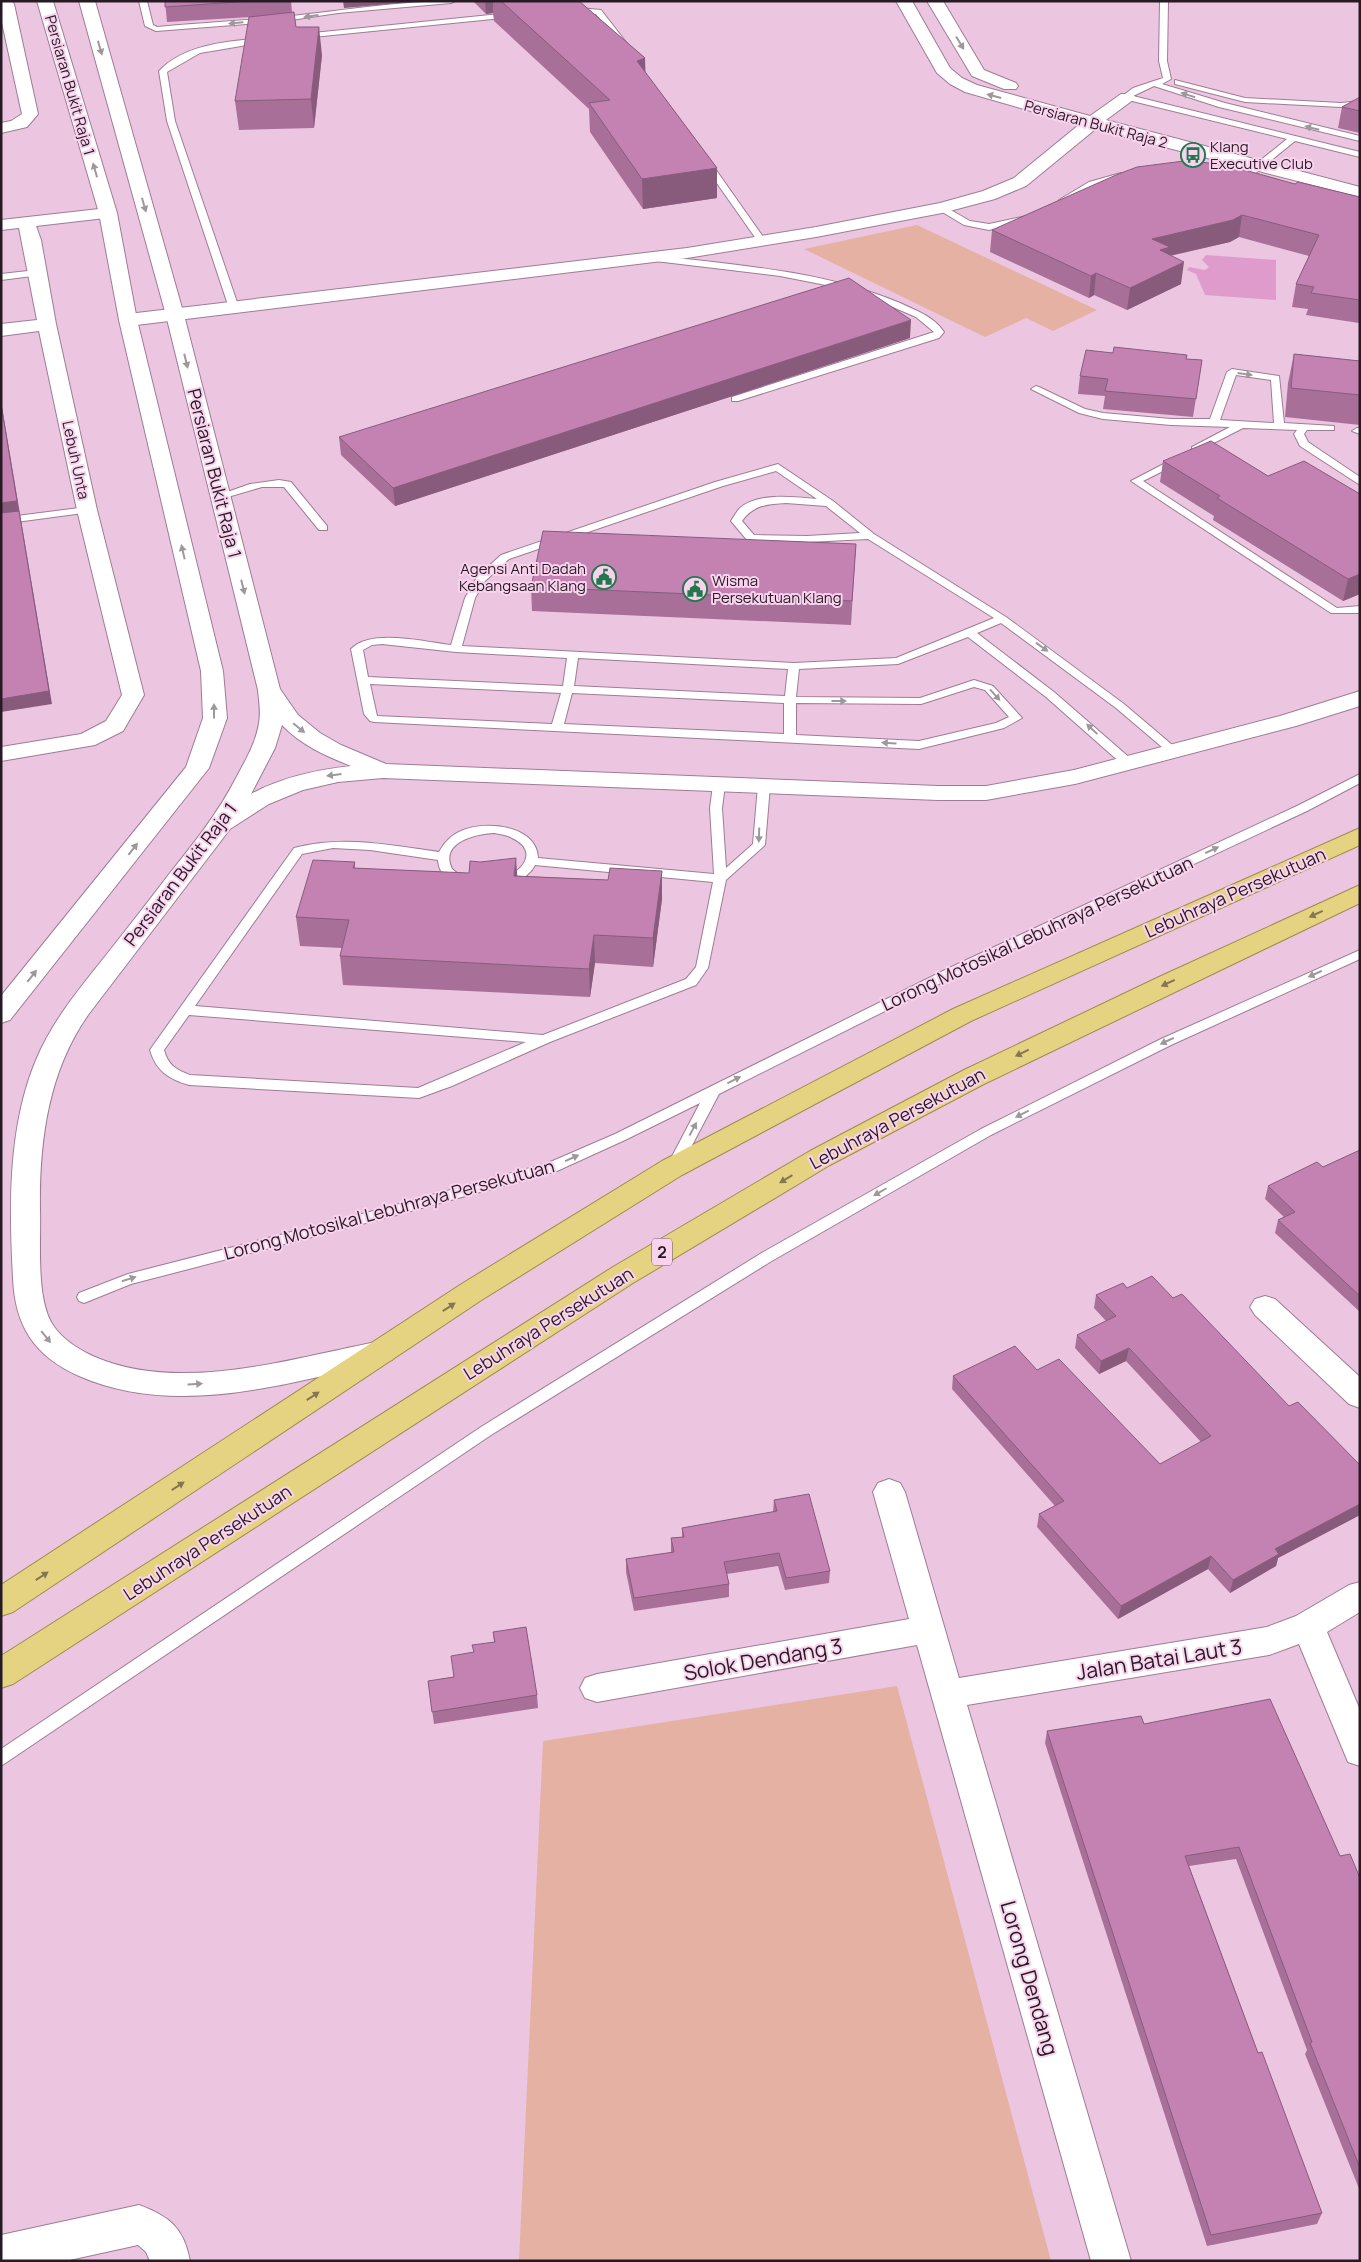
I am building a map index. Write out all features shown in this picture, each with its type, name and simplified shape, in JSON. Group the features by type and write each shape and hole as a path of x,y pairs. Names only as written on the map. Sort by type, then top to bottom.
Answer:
{"highway":[{"name":"Lebuhraya Persekutuan","path":"1,1602 470,1293 672,1168 962,1015 1360,836"},
{"name":"Lebuhraya Persekutuan","path":"1,1674 623,1275 820,1158 974,1077 1360,893"}],"street":[{"name":"Persiaran Bukit Raja 1","path":"1,1014 197,768 215,718 212,671 128,320 108,213 45,1"},
{"name":"Persiaran Bukit Raja 1","path":"87,1 175,315 269,690 272,719 266,740 241,792 221,825 92,991 62,1035 43,1081 29,1132 25,1187 28,1293 35,1321 46,1338 64,1355 90,1370 126,1381 172,1385 232,1381 381,1352"},
{"name":"Persiaran Bukit Raja 2","path":"904,1 936,59 951,78 982,93 1092,123 1223,163 1259,166 1360,192"},
{"name":"Persiaran Bukit Raja 2","path":"935,1 978,73 1000,84 1322,166"},
{"path":"6,4 30,114 25,122 7,128"},
{"path":"128,320 646,258 762,241 942,208 989,195 1020,182 1106,111 1127,97"},
{"path":"1,226 108,213"},
{"name":"Lebuh Unta","path":"1,754 87,740 115,726 133,695 87,510 47,324 32,240 26,222"},
{"path":"1,330 47,324"},
{"path":"269,690 292,723 308,736 336,752 383,771"},
{"path":"221,825 266,796 308,779 383,771 938,794 986,793 1074,777 1288,720 1360,698"},
{"path":"1265,1307 1360,1396"},
{"name":"Lorong Dendang","path":"889,1492 949,1694 1111,2261"},
{"name":"Jalan Batai Laut 3","path":"949,1694 1269,1641 1308,1626 1360,1595"},
{"path":"1308,1626 1360,1751"},
{"name":"Solok Dendang 3","path":"597,1688 929,1629"},
{"path":"1,2255 139,2225 148,2228 164,2241 169,2252 170,2261"}],"lane":[{"path":"143,1 149,26 156,29 284,19 338,11 451,1"},
{"path":"328,1 330,7 338,11"},
{"path":"1164,1 1166,12 1163,32 1164,73 1167,79"},
{"path":"564,10 584,9 598,12 632,56"},
{"path":"296,36 514,15"},
{"path":"234,308 171,121 164,87 163,71 179,58 206,48 266,39"},
{"path":"1127,97 1136,90 1167,79 1245,100 1341,105 1360,103"},
{"path":"1155,84 1222,105 1360,140"},
{"path":"1127,97 1360,155"},
{"path":"1239,182 1294,138"},
{"path":"700,154 762,241"},
{"path":"1052,206 1092,184 1116,176 1131,174"},
{"path":"942,208 966,223 989,227 1028,219 1036,214"},
{"path":"646,258 785,275 850,287 877,295 926,319 939,332 936,336 735,399"},
{"path":"1,277 37,272"},
{"path":"1214,422 1232,372 1276,378 1279,427"},
{"path":"1036,389 1082,411 1103,416 1171,422 1214,422 1241,426 1330,428"},
{"path":"1241,426 1136,481 1335,611 1355,611 1360,609"},
{"path":"1303,428 1299,434 1304,444 1360,482"},
{"path":"456,649 470,598 481,579 505,557 778,467 829,503 870,536 1002,618 1120,706 1173,751"},
{"path":"220,496 268,483 278,482 287,484 323,528"},
{"path":"829,503 788,501 760,503 746,509 736,521 751,538 807,539 870,536"},
{"path":"1,522 87,510"},
{"path":"364,680 568,688 790,700 921,701 974,683 989,688 1016,718 1000,726 918,745 374,719 370,714 357,649 368,642 382,641 456,649 794,666 898,661 1002,618"},
{"path":"969,632 1023,672 1082,720 1127,762"},
{"path":"558,727 568,688 573,654"},
{"path":"790,738 790,700 794,666"},
{"name":"Lorong Motosikal Lebuhraya Persekutuan","path":"84,1297 137,1276 385,1213 552,1167 620,1137 950,973 1304,808 1360,778"},
{"path":"443,857 338,843 316,845 298,851 158,1050 160,1064 171,1073 189,1080 419,1093 691,982 702,968 720,879 716,808 719,785"},
{"path":"533,861 720,879 759,845 760,805 764,786"},
{"path":"494,829 508,831 520,836 528,843 533,852 533,861 528,870 519,878 505,883 475,885 450,875 444,866 443,857 446,848 460,836 480,830 494,829"},
{"path":"1,1759 486,1431 765,1258 986,1132 1166,1042 1360,954"},
{"path":"187,1010 545,1040"},
{"path":"672,1168 714,1090"}],"shaded area":[{"path":"917,225 1097,310 1053,331 1026,318 985,337 804,249"},
{"path":"1206,255 1276,260 1276,300 1205,295 1196,274 1187,270 1189,267 1205,270 1209,267 1202,260"},
{"path":"897,1686 1051,2261 519,2261 543,1741"}],"building":[{"path":"165,1 250,1 165,7"},
{"path":"501,1 579,1 645,58 637,61 717,168 642,179 589,103 610,100"},
{"path":"294,12 296,27 319,27 311,99 235,101 249,17"},
{"path":"1360,97 1360,111 1342,107"},
{"path":"1184,161 1234,167 1295,184 1298,182 1360,197 1360,300 1311,293 1314,287 1296,284 1319,235 1242,215 1233,220 1152,239 1170,247 1160,250 1184,262 1130,288 1096,273 1091,276 992,230 1137,167"},
{"path":"849,278 911,320 393,488 339,437"},
{"path":"1114,347 1187,355 1186,359 1202,360 1196,399 1105,391 1108,379 1080,376 1086,350 1113,353"},
{"path":"1294,354 1360,361 1360,395 1291,388"},
{"path":"1,404 17,501 1,503"},
{"path":"1211,441 1268,476 1304,461 1360,494 1360,574 1348,579 1217,498 1220,496 1163,461"},
{"path":"19,511 49,691 1,699 1,513"},
{"path":"543,531 856,544 852,601 531,587"},
{"path":"516,858 514,876 608,880 610,868 662,871 653,938 594,935 589,969 340,956 349,920 296,917 313,860 355,862 353,868 469,873 470,861 480,862"},
{"path":"1360,1150 1360,1296 1278,1220 1295,1212 1268,1186 1317,1162 1323,1167"},
{"path":"1152,1276 1173,1298 1182,1294 1289,1406 1298,1402 1360,1465 1360,1504 1275,1549 1279,1554 1233,1580 1211,1556 1121,1606 1039,1514 1064,1501 953,1376 1015,1346 1037,1370 1059,1359 1160,1464 1211,1436 1129,1348 1101,1361 1077,1335 1116,1316 1096,1295 1123,1283 1127,1288"},
{"path":"809,1494 830,1571 786,1578 779,1553 724,1562 729,1584 634,1598 626,1559 674,1552 671,1538 684,1537 682,1528 777,1511 774,1500"},
{"path":"526,1627 537,1695 432,1712 428,1681 454,1677 451,1656 474,1652 472,1645 495,1642 493,1632"},
{"path":"1270,1699 1340,1856 1350,1854 1360,1878 1360,2168 1310,2043 1312,2042 1239,1847 1185,1856 1258,2053 1262,2052 1322,2213 1211,2235 1047,1731 1141,1716 1144,1724"}],"place":[{"name":"Klang Executive Club","path":"1193,155"},
{"name":"Agensi Anti Dadah Kebangsaan Klang","path":"604,577"},
{"name":"Wisma Persekutuan Klang","path":"695,589"}]}
